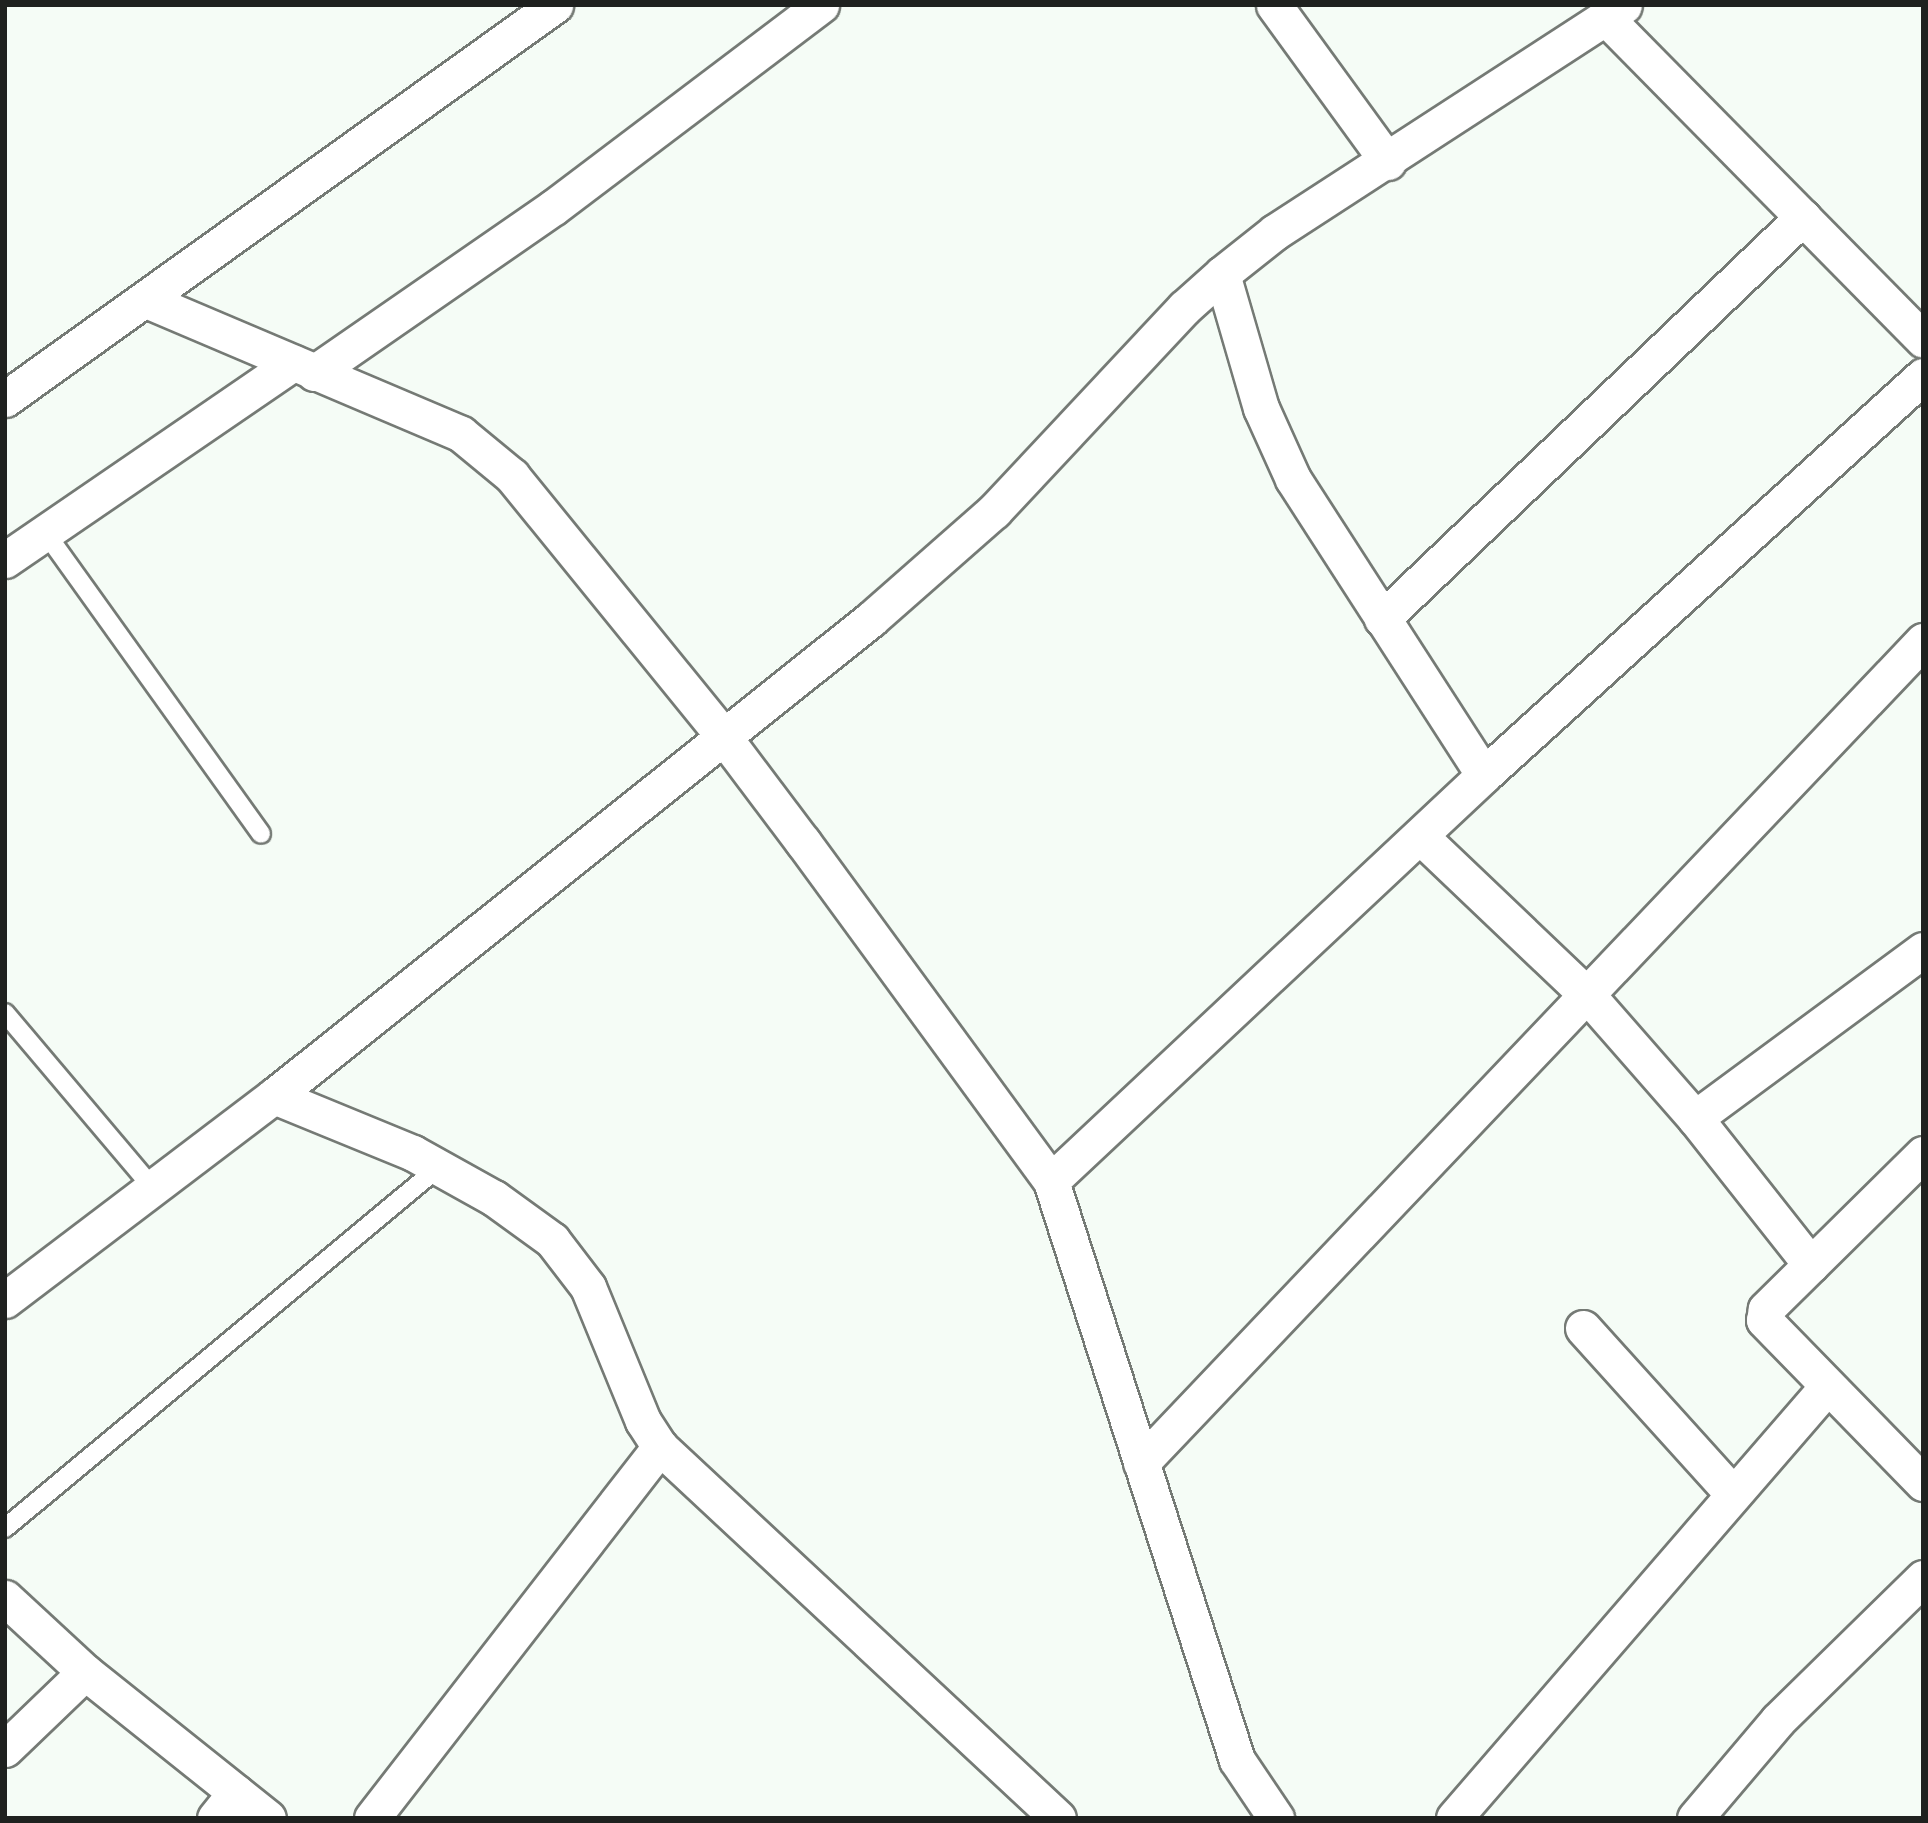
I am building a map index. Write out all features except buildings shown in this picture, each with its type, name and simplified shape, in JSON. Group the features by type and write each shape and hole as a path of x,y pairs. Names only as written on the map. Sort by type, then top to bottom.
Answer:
{"street":[{"path":"5,398 146,300 555,5"},
{"path":"5,560 554,206 821,5"},
{"path":"1274,5 1388,162"},
{"path":"5,1300 274,1096 871,619 993,511 1184,308 1222,274 1275,232 1388,162 1615,11 1803,218 1923,339"},
{"path":"1382,619 1803,218"},
{"path":"1222,274 1261,408 1293,479 1484,775"},
{"path":"146,300 461,434 512,475 723,736 1051,1181 1237,1760 1276,1818"},
{"path":"1051,1181 1484,775 1923,376"},
{"path":"1141,1463 1589,997 1923,641"},
{"path":"1419,836 1589,997 1695,1118 1811,1265"},
{"path":"1695,1118 1923,950"},
{"path":"274,1096 439,1167 494,1198 559,1250 588,1287 643,1421 660,1447 1056,1817"},
{"path":"1923,1154 1766,1309 1764,1320 1826,1388 1923,1483"},
{"path":"1583,1328 1733,1494"},
{"path":"1454,1818 1826,1388"},
{"path":"372,1818 660,1447"},
{"path":"1695,1818 1778,1720 1923,1578"},
{"path":"5,1598 225,1805 268,1818"},
{"path":"5,1749 85,1672"}],"lane":[{"path":"45,532 261,834"},
{"path":"5,1013 153,1188"},
{"path":"5,1528 439,1167"}]}
